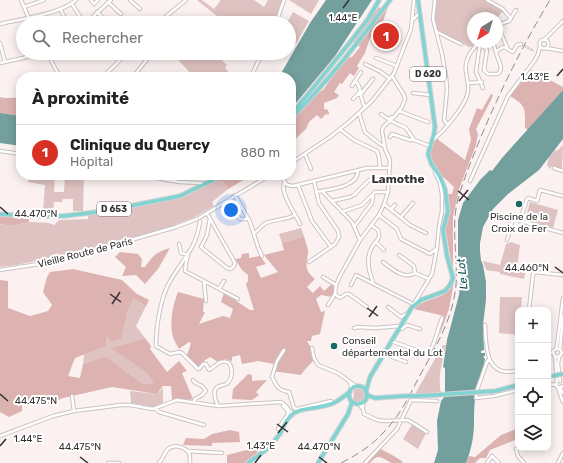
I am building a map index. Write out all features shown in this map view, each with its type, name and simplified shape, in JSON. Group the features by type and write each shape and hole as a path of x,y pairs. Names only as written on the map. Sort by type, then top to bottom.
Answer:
{"main road":[{"path":"296,109 368,19 379,0"},
{"path":"296,113 353,49 390,0"},
{"name":"D 620","path":"418,0 431,95 434,133 430,146"},
{"path":"248,463 270,446 280,434 286,420 293,414 305,408 330,404 359,387 370,377 391,341 415,305 426,298 445,291 452,282 444,230 448,206 443,184 429,159 428,154 430,146"},
{"name":"D 653","path":"0,214 64,216 92,213 180,196 213,180"},
{"path":"551,376 562,374"},
{"path":"318,463 348,414 361,403 367,393 370,377"},
{"path":"359,387 375,398 496,391 515,386"},
{"path":"348,414 351,401 351,391"},
{"path":"339,399 345,398 361,403 388,397"}],"street":[{"path":"21,0 28,16"},
{"path":"24,7 44,0"},
{"path":"33,16 60,9 72,4 76,0"},
{"path":"91,0 94,4 98,0"},
{"path":"130,0 140,9"},
{"path":"167,16 186,0"},
{"path":"278,16 284,0"},
{"path":"296,159 341,130 366,107 391,78 397,66 414,17 414,0"},
{"path":"435,0 433,19 446,77 447,90 444,120 448,125"},
{"path":"487,0 492,1 503,9 511,19"},
{"path":"93,16 110,1 121,14"},
{"path":"72,4 81,16"},
{"path":"60,9 64,16"},
{"path":"503,23 511,19 516,10"},
{"path":"97,12 101,16"},
{"path":"414,17 420,14"},
{"path":"0,24 16,20"},
{"path":"546,48 548,37 563,21"},
{"path":"437,32 461,44"},
{"path":"503,38 507,47 512,52 517,45 521,44"},
{"path":"470,181 508,96 529,68 540,49 540,42 546,42 553,49"},
{"path":"0,43 5,62"},
{"path":"496,52 504,47 507,47"},
{"path":"433,140 448,125 466,99 468,92 466,71 467,61 474,48"},
{"path":"479,48 476,72 482,82 483,88"},
{"path":"485,48 487,50 484,70 486,73 498,74 502,67 495,48"},
{"path":"534,51 546,48 563,51"},
{"path":"376,58 397,66"},
{"path":"0,63 16,59"},
{"path":"51,60 57,72"},
{"path":"108,72 120,60"},
{"path":"137,72 146,60"},
{"path":"253,72 259,60"},
{"path":"328,305 335,294 336,285 360,240 379,215 384,204 388,192 390,160 382,131 383,127 399,111 405,100 401,90 391,78 365,64"},
{"path":"352,86 361,72"},
{"path":"353,99 360,94 373,79"},
{"path":"355,81 360,86 362,103 366,107"},
{"path":"468,83 482,82"},
{"path":"413,93 431,95"},
{"path":"399,111 428,122"},
{"path":"358,114 365,132 378,142 384,142"},
{"path":"381,114 388,119 394,117"},
{"path":"390,121 406,128 414,140"},
{"path":"341,130 354,140 377,151 380,168"},
{"path":"434,133 440,134"},
{"path":"390,137 392,134 430,146"},
{"path":"378,142 384,142"},
{"path":"0,151 16,153"},
{"path":"305,154 311,169"},
{"path":"284,183 289,186 298,185 358,171 390,168"},
{"path":"554,168 563,171"},
{"path":"351,285 356,275 373,282 415,305 415,302 429,279 435,262 442,211 442,195 440,183 434,171 435,170"},
{"path":"316,192 347,186 358,174 358,171"},
{"path":"169,180 201,183 203,185"},
{"path":"238,299 185,271 186,263 196,239 199,221 203,215 261,180"},
{"path":"282,180 284,190 289,203 300,224"},
{"path":"332,201 354,195 369,180 389,180"},
{"path":"309,262 337,242 339,237 338,231 319,203 314,181"},
{"path":"298,185 312,221 331,247"},
{"path":"520,221 526,199 528,198 537,201 540,190 563,196"},
{"path":"322,191 352,222 360,240"},
{"path":"342,212 362,205 375,192 388,192"},
{"path":"354,227 372,203 373,194"},
{"path":"235,195 249,219 262,256"},
{"path":"237,200 237,215 240,219 249,219"},
{"path":"384,204 410,225 426,233"},
{"path":"401,217 413,204"},
{"path":"391,209 395,205"},
{"path":"207,213 235,263 232,268 229,269 201,247 207,236 210,219"},
{"path":"254,234 258,232 266,223 290,218 295,215"},
{"path":"379,215 396,228 401,239 430,254 437,248"},
{"path":"503,216 563,233"},
{"path":"507,240 513,219"},
{"name":"Vieille Route de Paris","path":"0,270 58,261 190,222 199,221"},
{"path":"371,225 378,230 379,233 379,237 371,247 368,257 373,282"},
{"path":"376,242 384,250"},
{"path":"180,244 181,253 188,256"},
{"path":"399,255 414,266 415,273"},
{"path":"188,256 168,285 163,297 156,342 158,347 170,354 179,352 182,353 198,369 203,364 206,364 209,370 223,361 229,363 232,371 229,381 215,389 214,396 218,406"},
{"path":"383,262 395,271 406,276 410,276 415,273"},
{"path":"529,307 534,272 563,275"},
{"path":"415,273 429,279"},
{"path":"323,277 336,285"},
{"path":"219,289 224,281"},
{"path":"204,282 206,301"},
{"path":"335,294 340,298 346,294 349,294 367,307"},
{"path":"563,298 554,356 556,370 563,393"},
{"path":"388,308 401,317 409,313"},
{"path":"563,316 562,353 558,368 563,402"},
{"path":"391,341 428,354 435,340 442,318"},
{"path":"354,328 400,327 402,329 407,324 420,329"},
{"path":"485,325 489,360 492,365 497,369 511,372 515,370"},
{"path":"312,348 314,358 318,365 338,373 359,387"},
{"path":"284,350 277,361 272,377 279,389 289,392 295,409 331,401"},
{"path":"555,350 562,353"},
{"path":"551,352 555,350"},
{"path":"551,355 554,356 562,353"},
{"path":"384,354 406,362"},
{"path":"489,360 477,390 476,398 494,396 515,391"},
{"path":"194,380 194,382 203,387 206,391 202,396 195,399 194,402"},
{"path":"349,381 352,386 351,391"},
{"path":"551,384 561,385"},
{"path":"72,396 74,411"},
{"path":"0,436 53,416 74,411 125,405 155,408 177,400 218,406 280,401 293,414"},
{"path":"365,463 397,429 411,400 437,401"},
{"path":"284,405 291,401"},
{"path":"361,403 365,415 377,420 408,420 427,432"},
{"path":"278,429 288,414 284,405"},
{"path":"155,408 158,412 204,425"},
{"path":"159,463 167,450 171,447 180,446 188,452 190,456 190,463"},
{"path":"517,451 518,456 524,463"},
{"path":"188,452 222,453"},
{"path":"558,463 563,453"},
{"path":"487,463 492,456 499,463"},
{"path":"108,463 119,463"}],"shaded area":[{"path":"197,0 202,0 214,9 221,0 254,0 264,7 268,0 283,0 277,16 217,16"},
{"path":"289,0 319,0 311,14"},
{"path":"436,0 485,0 503,11 467,12 467,46 437,31 434,18"},
{"path":"389,4 382,24 384,26 382,31 370,38 365,53 357,66 359,68 354,76 350,73 342,84 340,83 334,92 339,95 337,98 324,103 324,109 328,110 329,114 326,114 321,119 317,115 309,122 306,129 296,138 296,115 317,93 323,90 346,58 352,57 360,47 353,41 379,7 384,10"},
{"path":"293,12 309,21 296,44 296,16 291,16"},
{"path":"178,60 222,60 227,65 225,68 229,72 189,72"},
{"path":"531,70 563,87 563,90 528,130 525,128 524,109 520,103 510,96"},
{"path":"491,94 493,95 491,100 476,129 478,134 476,145 459,189 453,217 453,273 445,226 449,212 448,194 452,194 454,187 440,174 429,154 436,138 465,160 471,140 469,129 477,108 482,110"},
{"path":"0,97 16,98 16,115 0,113"},
{"path":"563,145 562,169 552,166 550,169 547,165 549,157 555,150 557,151"},
{"path":"28,180 55,180 54,192 64,192 65,180 84,180 83,211 73,211 73,199 63,199 62,202 54,202 53,211 43,211 45,185 28,182"},
{"path":"218,180 243,180 228,189 223,181 214,182"},
{"path":"223,181 228,189 212,202 214,206 193,218 136,237 71,254 0,267 0,224 10,226 29,222 49,223 54,225 59,220 88,219 88,215 122,210 179,198 214,182"},
{"path":"530,202 558,210 553,228 525,220"},
{"path":"0,216 29,218 29,222 10,226 0,224"},
{"path":"301,228 304,236 282,243 279,234"},
{"path":"304,236 308,250 307,269 311,276 315,279 307,287 313,293 320,286 324,291 332,284 334,287 334,294 332,297 321,295 316,299 321,312 325,311 320,334 312,336 311,341 307,341 311,348 313,361 301,375 272,371 274,364 258,361 242,364 240,355 232,357 232,361 224,359 218,362 210,357 200,365 199,368 197,368 186,355 191,343 189,342 179,349 173,337 171,326 172,314 178,292 204,299 203,312 205,312 199,324 223,316 230,318 233,309 221,302 224,293 250,310 254,310 246,284 248,281 248,275 242,270 235,259 241,258 242,254 249,253 249,258 260,256 266,264 256,267 261,278 278,272 264,255 284,250 282,243"},
{"path":"511,242 520,245 517,268 526,269 524,279 500,274 500,272 486,270 483,261 500,265 506,244"},
{"path":"170,248 158,269 145,284 136,275 122,276 126,267 115,257 120,252 138,254 142,259 141,267 145,267 156,254"},
{"path":"73,269 122,280 137,294 149,300 146,306 134,299 128,310 122,338 111,341 108,337 106,339 106,346 75,358 68,376 80,378 83,364 105,356 143,384 154,383 147,373 111,348 145,338 151,346 150,349 167,372 179,361 187,371 182,373 193,399 172,400 171,386 163,386 157,394 112,387 63,398 52,403 38,405 33,399 22,403 22,411 9,417 0,412 0,280 8,281 8,308 30,316 48,311 52,305 43,292 50,272"},
{"path":"454,282 449,309 439,337 444,316 414,309 426,301 446,293"},
{"path":"500,297 522,297 521,307 515,307 515,335 499,333"},
{"path":"134,299 146,306 136,326 145,338 112,348 147,373 155,383 143,384 105,356 83,364 84,354 106,346 106,339 108,337 122,338 128,310"},
{"path":"443,345 446,345 440,375 441,393 415,394"},
{"path":"248,374 252,375 252,381 267,380 256,392 259,395 252,400 232,399 233,389"},
{"path":"163,388 163,403 153,407 131,403 130,391 157,394"},
{"path":"356,388 361,388 366,392 366,398 361,403 353,402 354,391"},
{"path":"413,423 426,433 418,449 403,439"},
{"path":"515,429 515,440 490,450 486,458 480,458 475,463 466,463 469,456 475,457 501,435"},
{"path":"230,430 239,432 240,442 212,443 212,446 183,445 186,438 204,439 212,434"},
{"path":"266,440 257,448 258,452 244,463 227,463 227,455 247,450"},
{"path":"379,448 403,462 392,463 379,457 373,459 370,463 366,463"}],"water":[{"path":"326,0 372,0 335,56 296,103 296,72 282,72 289,60 296,60 296,47 310,23"},
{"name":"Le Lot","path":"563,90 563,139 539,170 508,194 493,209 483,227 480,251 486,282 486,300 483,325 484,350 481,351 481,353 485,353 485,356 483,356 485,359 475,396 472,443 466,463 434,463 438,450 437,421 441,401 445,396 445,368 443,367 447,340 459,295 461,277 458,263 458,220 463,203 480,180 490,170 492,171"},
{"path":"0,113 16,115 16,145 0,143"}],"tunnel":[{"path":"521,44 534,51"}],"railway":[{"path":"341,463 369,446 389,427 399,414 442,333 451,310 456,285 455,217 459,195 492,111 519,55 550,0"}],"place":[{"name":"Clinique du Quercy","path":"386,36"},
{"name":"Piscine de la Croix de Fer","path":"519,204"},
{"name":"Conseil départemental du Lot","path":"334,346"}],"district":[{"name":"Lamothe","path":"398,179"}]}
